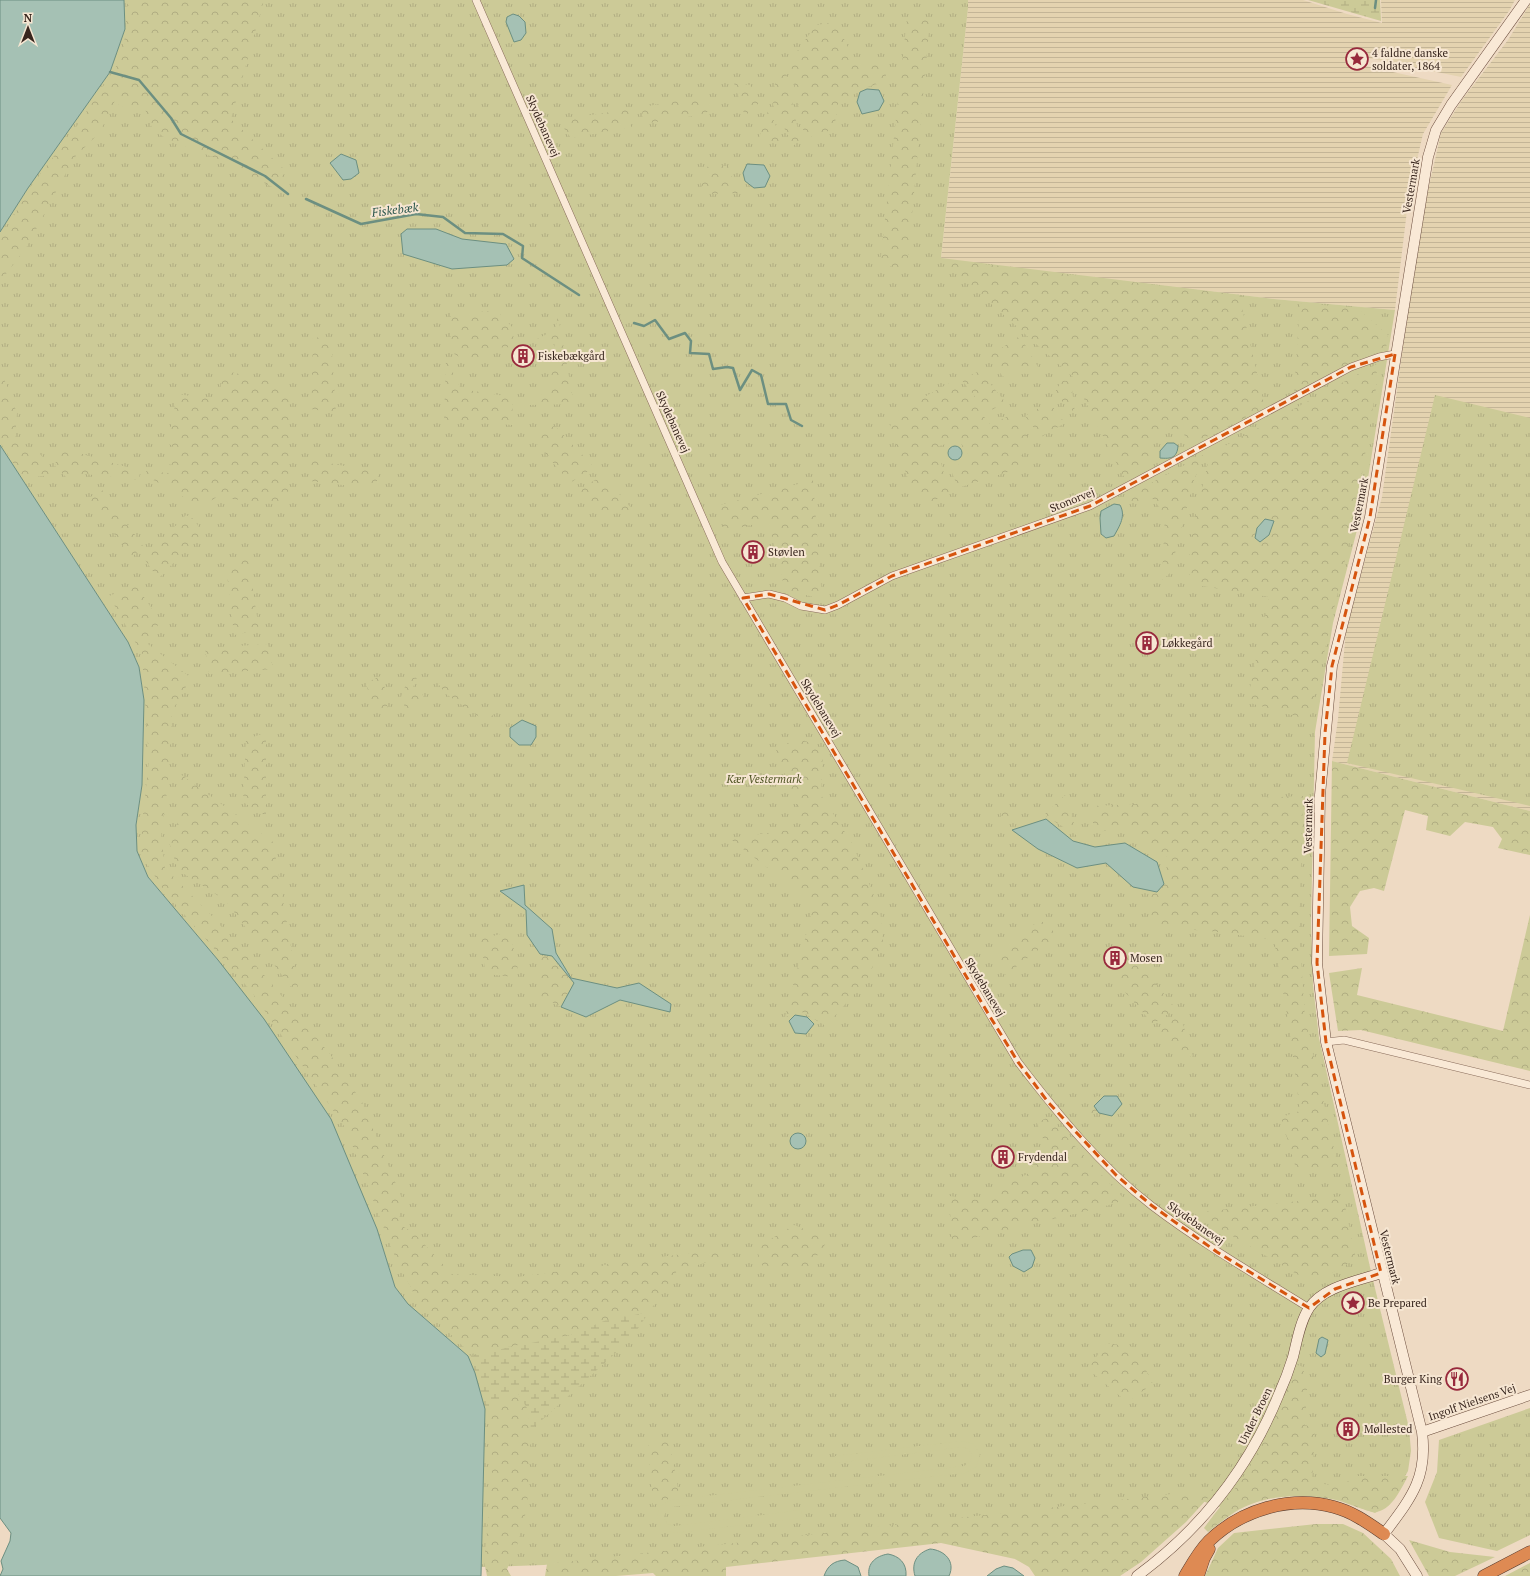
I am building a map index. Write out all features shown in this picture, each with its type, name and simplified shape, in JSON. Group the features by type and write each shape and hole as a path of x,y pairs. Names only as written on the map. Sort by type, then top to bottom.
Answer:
{"highway":[{"path":"1185,1576 1210,1540 1239,1520 1272,1507 1291,1503 1312,1502 1334,1507 1355,1514 1384,1534"},
{"path":"1198,1576 1204,1558 1212,1544 1224,1530"},
{"path":"1484,1576 1530,1552"},
{"path":"1476,1576 1512,1561"}],"street":[{"name":"Skydebanevej","path":"476,0 721,559 1018,1062 1048,1102 1116,1175 1151,1206 1217,1252 1309,1308"},
{"name":"Vestermark","path":"1384,1534 1414,1490 1423,1468 1424,1452 1422,1432 1326,1042 1317,963 1320,794 1325,733 1332,666 1370,517 1395,354 1428,157 1436,130 1451,105 1526,0"},
{"name":"Stonorvej","path":"743,598 769,594 786,598 802,606 825,610 838,605 892,576 1090,506 1351,366 1395,354"},
{"path":"1326,1042 1344,1040 1530,1085"},
{"name":"Under Broen","path":"1136,1576 1185,1536 1204,1516 1244,1462 1259,1438 1280,1394 1292,1360 1302,1324 1309,1308 1323,1295 1335,1289 1382,1273"},
{"name":"Ingolf Nielsens Vej","path":"1422,1432 1530,1395"},
{"path":"1384,1534 1400,1549 1418,1576"}],"highlighted area":[{"path":"1395,354 1370,517 1332,666 1325,733 1317,963 1326,1042 1381,1273 1335,1289 1309,1308 1217,1252 1151,1205 1116,1175 1048,1102 1018,1062 989,1015 743,598 769,594 825,610 838,605 892,576 1090,506 1351,367"}],"shaded area":[{"path":"0,0 124,0 125,29 110,72 28,188 0,232"},
{"path":"968,0 1303,0 1382,23 1381,0 1515,0 1509,11 1461,77 1363,57 1363,55 1354,53 1352,63 1452,85 1423,134 1409,194 1395,310 1274,299 941,259"},
{"path":"1530,4 1530,811 1332,761 1338,719 1346,630 1382,497 1420,226 1441,133 1462,100 1508,40"},
{"path":"513,14 519,16 525,22 526,33 521,40 514,42 506,22 507,17"},
{"path":"867,89 879,90 884,101 879,110 862,114 857,102 860,92"},
{"path":"341,154 356,160 359,173 351,179 343,180 330,163"},
{"path":"747,164 764,165 770,176 765,187 754,188 745,181 743,173"},
{"path":"407,229 436,229 462,239 506,244 514,259 507,265 452,269 403,254 401,234"},
{"path":"1167,443 1174,443 1178,446 1176,453 1170,458 1160,458 1160,451"},
{"path":"0,445 128,642 139,667 144,700 142,785 136,825 137,851 148,877 218,960 264,1019 331,1119 377,1229 395,1287 408,1304 468,1356 475,1373 485,1409 481,1576 0,1576 3,1569 1,1561 10,1541 11,1533 0,1518"},
{"path":"955,446 960,448 962,453 960,458 955,460 950,458 948,453 950,448"},
{"path":"1114,504 1120,505 1122,509 1122,520 1114,536 1106,538 1101,534 1101,511"},
{"path":"1265,519 1274,521 1269,535 1260,542 1255,538 1257,528"},
{"path":"522,720 536,726 536,737 531,745 519,745 510,737 510,728"},
{"path":"1046,819 1073,841 1095,847 1125,843 1157,862 1164,884 1157,892 1133,887 1106,863 1077,868 1038,849 1012,830"},
{"path":"524,885 525,905 552,929 556,953 571,978 617,988 639,983 671,1004 670,1012 620,1000 586,1017 561,1007 574,983 552,956 540,954 527,935 526,910 500,891"},
{"path":"795,1015 807,1017 814,1024 806,1034 795,1033 789,1021"},
{"path":"1104,1096 1117,1096 1122,1104 1112,1116 1099,1113 1094,1106"},
{"path":"798,1133 805,1138 806,1141 801,1148 798,1149 791,1144 790,1141 795,1134"},
{"path":"1023,1250 1031,1250 1035,1258 1032,1267 1024,1272 1013,1266 1009,1257 1012,1254"},
{"path":"1322,1337 1328,1340 1325,1354 1321,1357 1316,1353 1319,1339"},
{"path":"930,1549 944,1554 950,1561 951,1571 949,1576 915,1576 914,1567 916,1559 922,1553"},
{"path":"888,1554 896,1556 902,1561 905,1567 906,1576 869,1576 869,1567 873,1561 880,1556"},
{"path":"845,1560 858,1567 861,1576 824,1576 827,1569 832,1564"},
{"path":"1004,1566 1013,1568 1024,1576 987,1576 996,1569"}],"green space":[{"name":"Kær Vestermark","path":"124,0 968,0 941,258 1274,299 1395,310 1364,503 1333,623 1315,732 1311,923 1313,985 1319,1038 1372,1276 1409,1428 1411,1451 1408,1471 1389,1505 1375,1513 1335,1497 1309,1493 1282,1495 1269,1498 1232,1511 1190,1497 544,1565 480,1567 484,1432 468,1356 408,1304 395,1287 377,1229 218,960 148,877 137,851 136,825 142,785 144,700 139,667 128,642 0,445 0,232 28,188 110,72 125,29"},
{"path":"128,0 264,0 231,119 286,171 274,188 220,160 165,138 152,128 145,109 128,111 118,104 119,92 100,132 74,158 26,248 2,279 0,285 0,241 28,190 77,126 123,56"},
{"path":"1308,0 1380,0 1381,21"},
{"path":"907,18 930,20 907,269 880,265"},
{"path":"836,22 854,60 884,65 887,81 864,88 838,104 834,129 805,139 790,61 816,25"},
{"path":"785,68 800,140 793,146 773,105 776,72"},
{"path":"734,83 750,85 759,103 745,116"},
{"path":"706,96 709,111 700,115 643,124 642,107"},
{"path":"769,108 784,147 759,138"},
{"path":"630,109 631,127 571,138 558,120"},
{"path":"709,165 728,166 738,193 704,194 699,178"},
{"path":"941,259 1239,295 1265,408 1194,443 1178,430 1155,432 1148,440 1150,466 1123,476 1073,377"},
{"path":"1300,303 1357,308 1388,335 1386,348 1294,393"},
{"path":"497,311 512,327 515,347 485,348 476,367 451,352 451,313"},
{"path":"558,316 574,404 528,405 549,388 555,340 537,339 555,330"},
{"path":"1020,336 1038,367 1025,374 1017,366 1003,377 989,356"},
{"path":"313,337 331,339 336,413 311,409"},
{"path":"446,358 461,389 512,397 513,425 444,421"},
{"path":"1377,364 1376,388 1355,516 1309,720 1247,702 1269,597 1190,584 1190,540 1210,454"},
{"path":"0,368 17,413 15,440 41,455 53,475 22,478 0,442"},
{"path":"222,370 290,386 288,506 217,497 194,511 187,499 148,477 146,471 168,473 175,448 168,443 177,394 220,400"},
{"path":"980,371 1006,403 987,412 961,379"},
{"path":"955,380 990,424 1014,414 1028,437 1017,469 958,488 951,470 970,457 959,440 936,447 950,493 927,504 913,493 890,427 893,414"},
{"path":"1062,380 1071,382 1075,413 1054,394"},
{"path":"1435,395 1530,418 1530,806 1347,763"},
{"path":"1049,402 1065,423 1041,437 1025,416"},
{"path":"555,426 594,467 570,483 528,433"},
{"path":"59,447 140,471 139,480 85,474 70,481 55,466"},
{"path":"1205,454 1194,480 1170,573 1162,580 1165,514 1151,497 1128,504 1123,498"},
{"path":"311,460 379,472 375,489 310,481"},
{"path":"603,475 637,515 601,512 579,490"},
{"path":"813,480 822,599 785,590 768,521 725,531 716,506"},
{"path":"102,490 143,546 131,558 89,498"},
{"path":"186,515 194,519 202,533 158,579 144,558"},
{"path":"248,557 259,630 234,635 226,565"},
{"path":"136,585 160,621 148,644 191,678 172,711 168,784 161,836 165,868 211,915 265,976 330,1054 362,1102 401,1196 399,1224 414,1233 452,1274 517,1277 726,1248 735,1254 677,1271 649,1312 604,1321 570,1335 471,1354 419,1304 393,1252 346,1129 251,991 164,891 141,854 142,824 149,761 142,654 109,596"},
{"path":"268,644 273,669 209,674 205,648"},
{"path":"383,675 388,713 374,712 366,683"},
{"path":"417,677 410,695 422,692 424,700 415,711 406,710 401,697 408,679"},
{"path":"436,681 448,685 502,722 500,731 446,694"},
{"path":"266,733 266,816 243,802 246,739"},
{"path":"801,739 823,749 821,795 852,843 880,910 883,942 868,978 826,1026 802,1012 785,1017 814,904 729,838 805,828 775,747"},
{"path":"1332,761 1530,811 1530,855 1498,848 1502,839 1493,827 1465,822 1450,836 1426,830 1428,816 1405,810 1384,891 1374,888 1360,891 1350,907 1352,926 1369,938 1367,954 1329,956"},
{"path":"179,773 273,842 300,999 225,900 178,870 169,842 180,818"},
{"path":"1065,795 1078,836 1044,815"},
{"path":"1303,796 1299,931 1305,1018 1339,1171 1297,1172 1281,1117 1300,1111 1289,1026 1274,940 1210,931 1149,927 1151,893 1171,860 1126,829 1093,832 1093,806"},
{"path":"1001,811 1016,813 1008,825 1001,821"},
{"path":"1530,915 1530,1071 1361,1030 1338,1031 1329,973 1362,968 1357,995 1503,1031"},
{"path":"1040,920 1053,930 1053,939 1005,975 992,956"},
{"path":"509,932 518,964 516,977 486,974 480,939"},
{"path":"1131,952 1176,1009 1153,1024 1110,975 1119,953"},
{"path":"538,955 552,958 573,983 561,1007 541,996"},
{"path":"1180,1014 1193,1057 1157,1031"},
{"path":"1097,1096 1104,1098 1105,1106 1091,1116 1090,1104"},
{"path":"1048,1117 1125,1200 1099,1208 952,1243 949,1196 978,1200 1029,1173 1045,1144 1037,1123"},
{"path":"1343,1196 1356,1259 1326,1276 1305,1279 1194,1213"},
{"path":"794,1225 829,1239 809,1267 763,1267 756,1248"},
{"path":"649,1312 631,1339 531,1430 527,1408 515,1389 491,1411 485,1409 475,1373 468,1356 570,1335 604,1321"},
{"path":"1106,1343 1134,1347 1153,1384 1127,1402 1088,1369"},
{"path":"1295,1364 1303,1367 1307,1390 1305,1425 1315,1428 1312,1482 1342,1487 1353,1476 1408,1476 1395,1499 1386,1508 1380,1511 1371,1512 1340,1501 1311,1496 1271,1498 1247,1506 1235,1512 1208,1532 1204,1528 1251,1466 1266,1438"},
{"path":"515,1389 527,1408 531,1430 527,1508 515,1553 507,1569 511,1576 487,1576 484,1561 492,1482 491,1411"},
{"path":"1530,1408 1530,1535 1497,1551 1439,1538 1425,1502 1437,1472 1439,1440"},
{"path":"669,1437 679,1495 653,1505 648,1442"},
{"path":"961,1441 974,1444 980,1455 976,1467 965,1473 672,1507 666,1511 664,1517 667,1524 674,1526 801,1510 802,1518 675,1533 663,1530 657,1518 660,1506 671,1500 964,1466 970,1462 972,1456 969,1449 962,1447 836,1463 835,1456"},
{"path":"1216,1489 1186,1522 1141,1562 1120,1576 1035,1576 1029,1567 1015,1559 941,1543 726,1567 726,1576 656,1576 653,1573 616,1576 545,1576 547,1564"},
{"path":"1316,1524 1343,1524 1363,1533 1391,1559 1400,1576 1205,1576 1218,1548 1234,1533"},
{"path":"1409,1540 1450,1552 1495,1557 1455,1576 1429,1576"},
{"path":"1530,1563 1530,1576 1505,1576"}],"waterway":[{"path":"1375,8 1376,0"},
{"name":"Fiskebæk","path":"110,72 139,80 171,118 181,134 265,176 288,194"},
{"name":"Fiskebæk","path":"306,199 361,224 416,214 443,217 465,233 503,234 523,246 522,258 579,295"},
{"name":"Fiskebæk","path":"634,323 644,326 655,320 669,339 685,333 691,341 690,353 709,354 713,369 727,367 733,368 740,390 752,370 761,375 768,404 786,404 791,420 802,426"}],"place":[{"name":"4 faldne danske soldater, 1864","path":"1357,59"},
{"name":"Fiskebækgård","path":"523,356"},
{"name":"Støvlen","path":"753,552"},
{"name":"Løkkegård","path":"1147,643"},
{"name":"Mosen","path":"1115,958"},
{"name":"Frydendal","path":"1003,1157"},
{"name":"Be Prepared","path":"1353,1303"},
{"name":"Burger King","path":"1457,1379"},
{"name":"Møllested","path":"1348,1429"}]}
